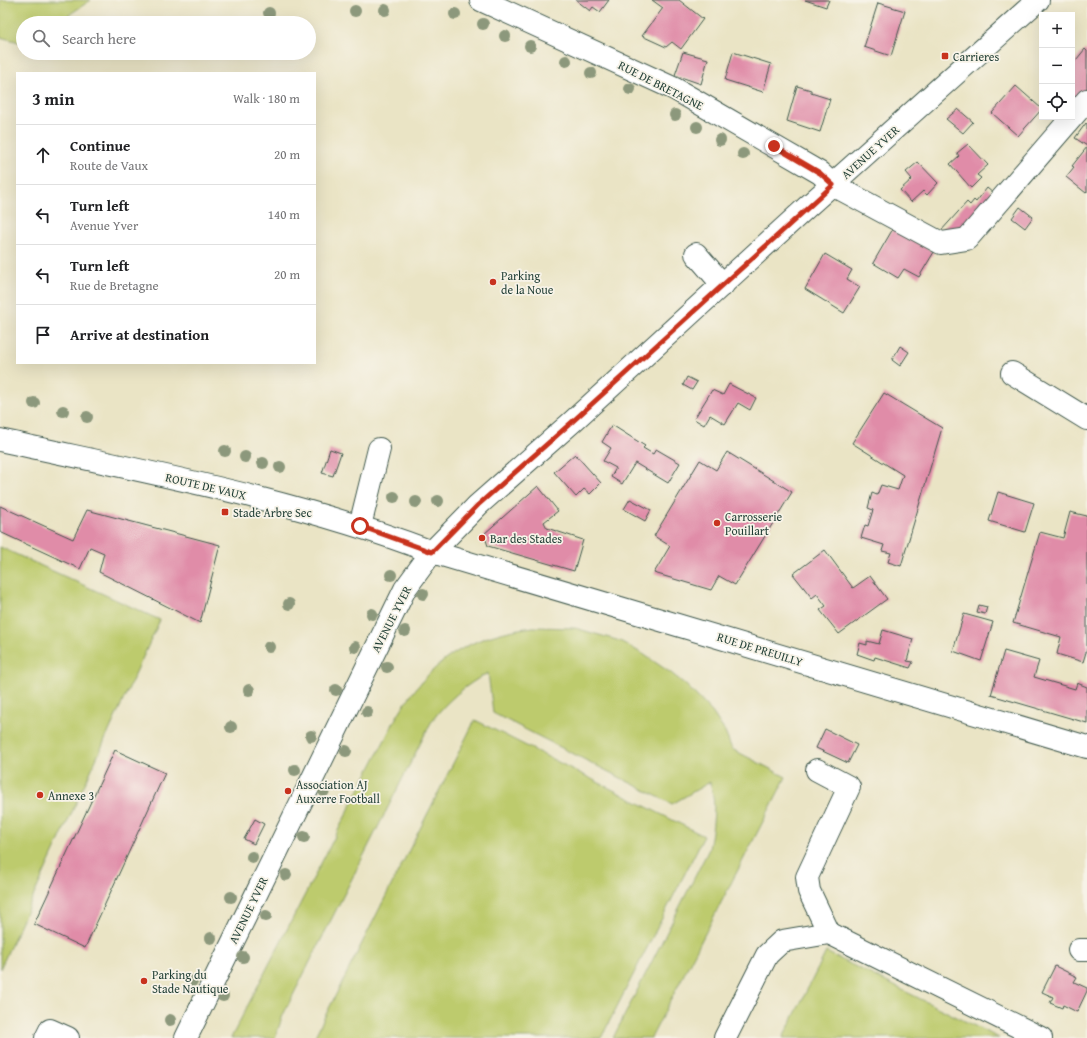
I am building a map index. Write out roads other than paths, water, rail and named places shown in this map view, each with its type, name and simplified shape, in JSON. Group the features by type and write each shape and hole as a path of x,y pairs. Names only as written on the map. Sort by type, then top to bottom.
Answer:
{"street":[{"name":"RUE DE BRETAGNE","path":"481,0 675,89 820,173 833,185 942,243 967,239 1087,100"},
{"name":"AVENUE YVER","path":"186,1038 405,589 432,552 478,505 572,422 1038,0"},
{"path":"696,254 723,285"},
{"path":"1012,373 1087,419"},
{"name":"ROUTE DE VAUX","path":"0,440 248,495 360,526 432,552"},
{"path":"360,526 379,449"},
{"name":"RUE DE PREUILLY","path":"432,552 1087,747"},
{"path":"817,770 849,787 807,877 809,891 829,933"},
{"path":"725,1038 767,955 782,941 829,933 1041,1038"},
{"path":"46,1038 50,1030 68,1038"}],"place":[{"name":"Carrieres","path":"945,56"},
{"name":"Parking de la Noue","path":"493,282"},
{"name":"Stade Arbre Sec","path":"225,512"},
{"name":"Carrosserie Pouillart","path":"717,523"},
{"name":"Bar des Stades","path":"482,538"},
{"name":"Association AJ Auxerre Football","path":"288,791"},
{"name":"Annexe 3","path":"40,795"},
{"name":"Parking du Stade Nautique","path":"144,981"}]}
